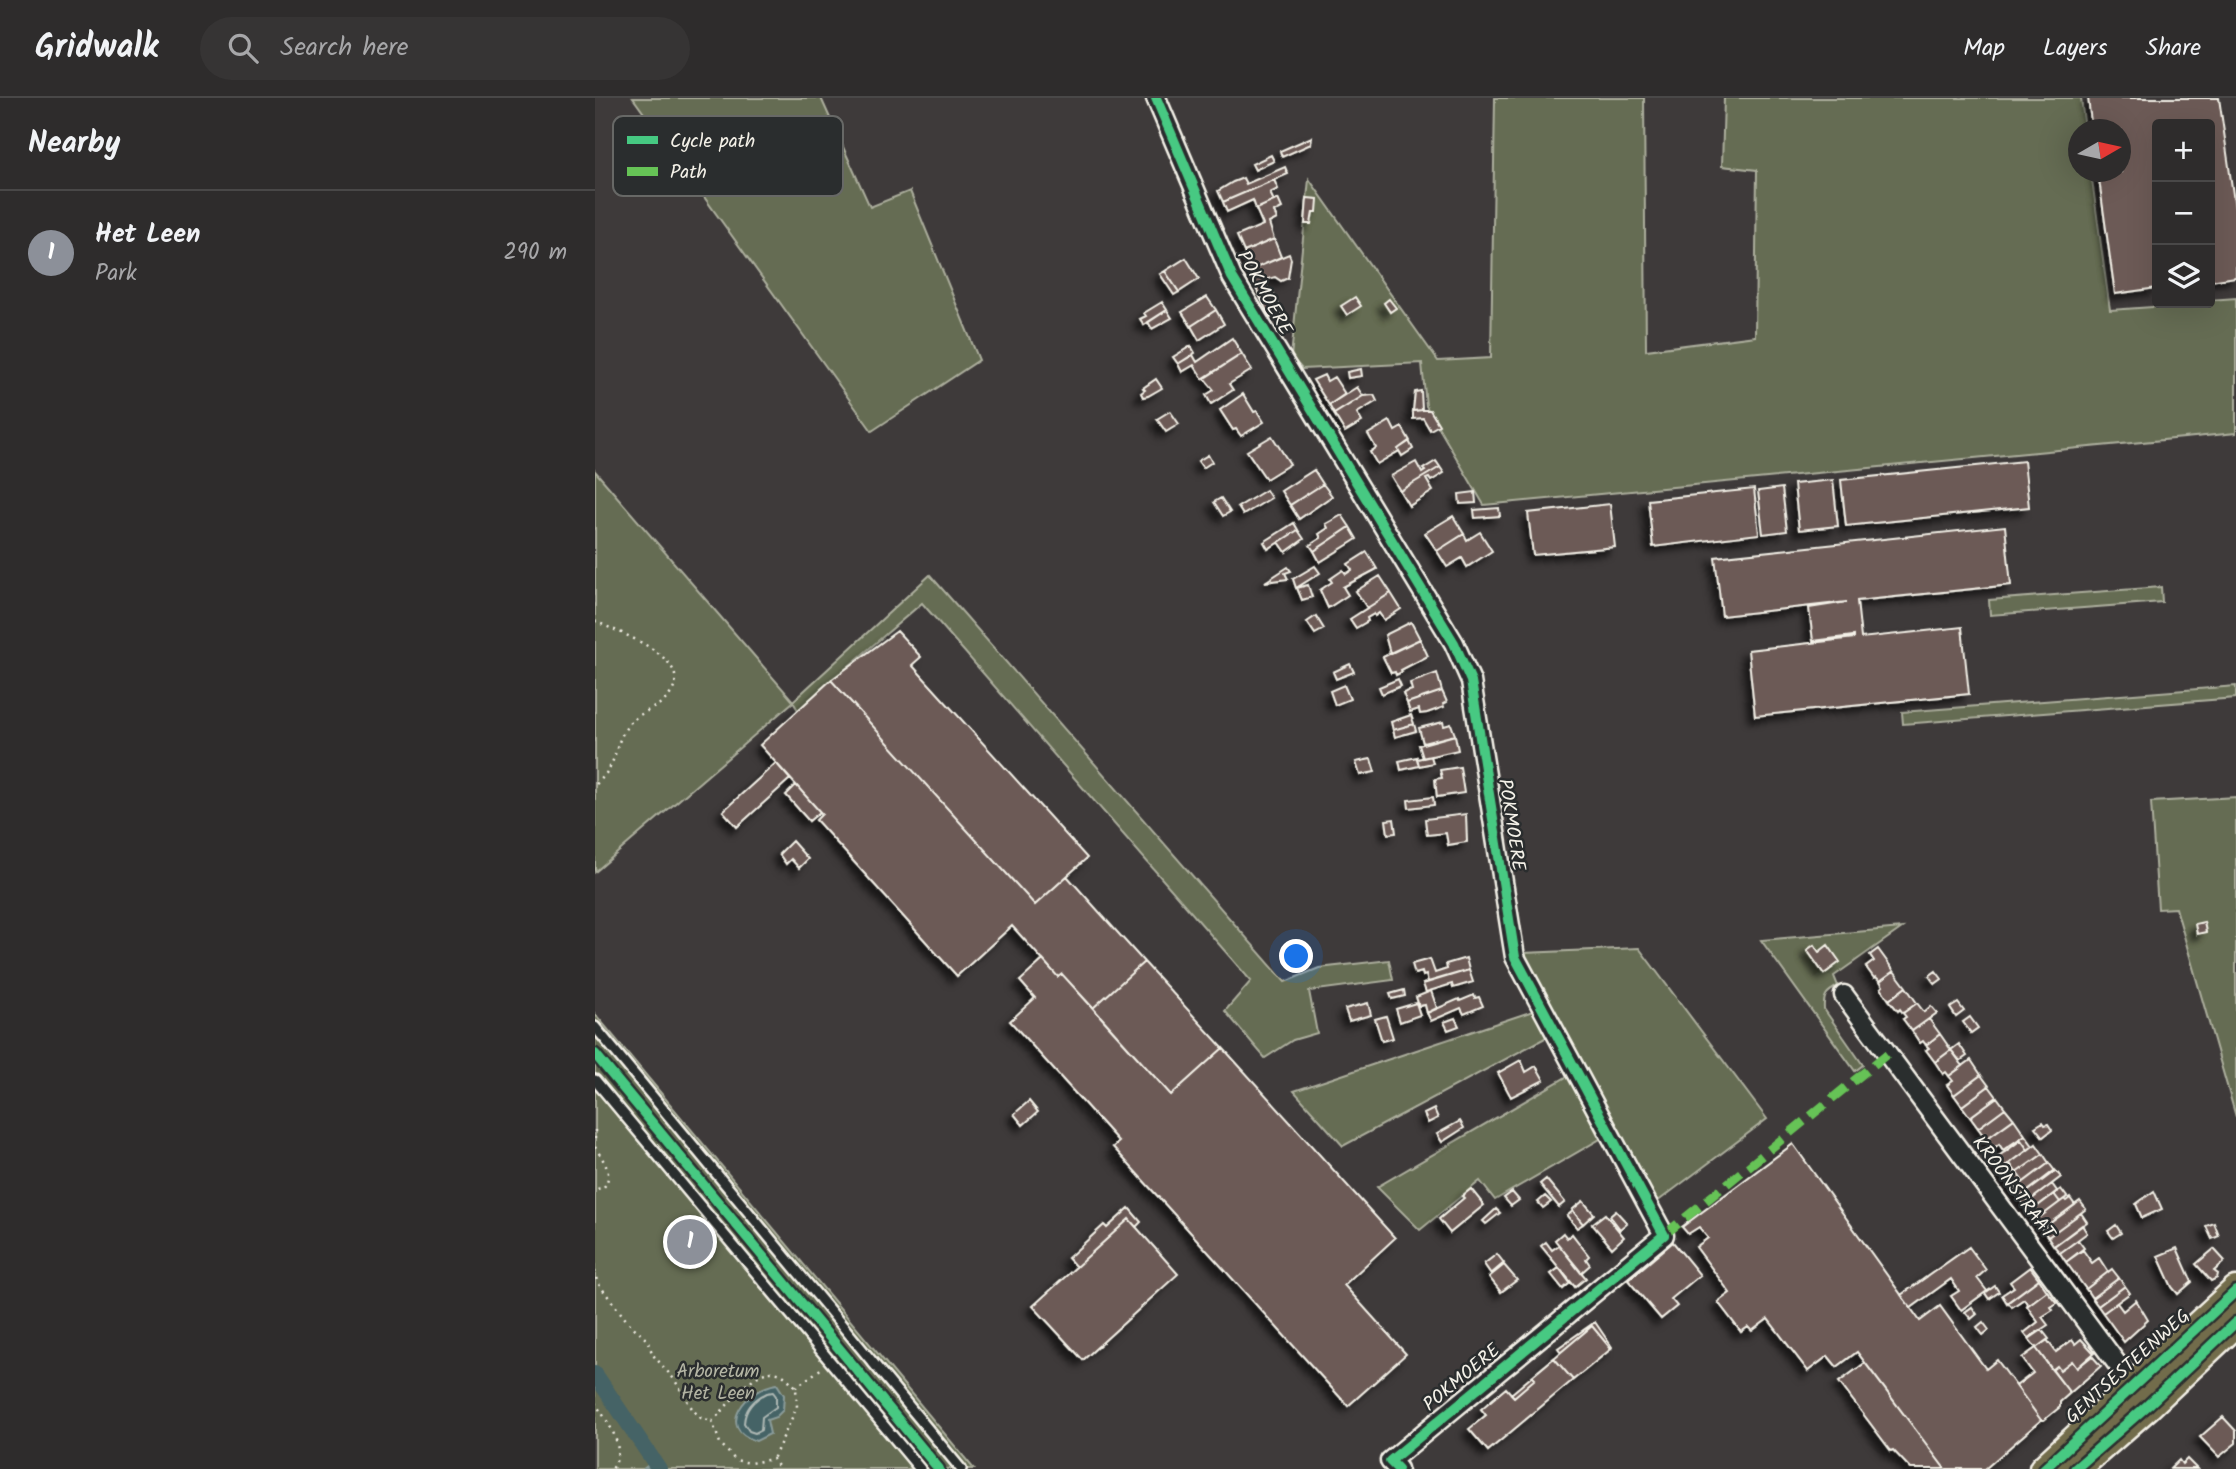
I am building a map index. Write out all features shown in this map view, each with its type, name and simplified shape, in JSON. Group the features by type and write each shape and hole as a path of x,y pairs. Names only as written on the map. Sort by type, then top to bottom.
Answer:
{"main road":[{"name":"GENTSESTEENWEG","path":"2075,1469 2236,1291"},
{"name":"GENTSESTEENWEG","path":"2044,1469 2236,1322"}],"street":[{"name":"POKMOERE","path":"1156,98 1232,277 1454,643 1471,681 1515,957 1664,1235 1390,1466"},
{"name":"KROONSTRAAT","path":"1844,995 2141,1396"}],"lane":[{"path":"595,1027 961,1469"},
{"path":"595,1080 920,1469"}],"path":[{"path":"595,621 656,651 669,664 674,679 667,698 637,716 627,727 610,770 595,785"},
{"path":"595,1130 595,1141"},
{"path":"595,1147 608,1169 608,1176 605,1186 595,1189"},
{"path":"595,1270 597,1282 627,1321 647,1340 653,1355 674,1379 692,1410 701,1418 712,1421"},
{"path":"796,1387 830,1362"},
{"path":"712,1421 724,1412 741,1389 765,1373 777,1372 796,1387 797,1408 773,1460"},
{"path":"595,1403 615,1433 618,1461 612,1469"},
{"path":"712,1421 720,1443 735,1460 750,1463 773,1460"},
{"path":"773,1460 780,1469"}],"green space":[{"path":"633,98 821,98 829,116 646,116"},
{"path":"1495,98 1644,98 1646,350 1755,336 1757,170 1722,166 1724,98 2081,98 2084,119 2068,119 2068,182 2092,182 2110,310 2152,307 2215,308 2215,300 2236,298 2236,433 1484,505 1426,406 1422,363 1302,369 1291,357 1309,179 1438,361 1491,358"},
{"path":"843,147 870,207 910,191 979,360 872,431 703,196 843,196"},
{"path":"595,471 793,701 930,575 1285,982 1319,968 1389,960 1393,980 1309,991 1317,1033 1293,1040 1265,1058 1225,1011 1251,981 922,603 798,710 793,702 595,872"},
{"path":"2161,587 2162,602 1990,615 1989,600"},
{"path":"2236,686 2236,698 1903,724 1902,712"},
{"path":"2236,797 2236,1117 2176,908 2158,909 2151,802"},
{"path":"1902,928 1834,976 1838,986 1828,992 1824,1000 1824,1009 1863,1065 1855,1071 1761,940"},
{"path":"1639,948 1767,1119 1657,1202 1647,1191 1524,953"},
{"path":"1533,1011 1547,1037 1343,1146 1294,1091"},
{"name":"Arboretum Het Leen","path":"595,1014 974,1469 595,1469"},
{"path":"1568,1076 1600,1139 1495,1200 1480,1181 1420,1230 1377,1187"}],"water":[{"path":"777,1384 784,1395 783,1410 776,1417 767,1420 770,1434 756,1441 744,1435 737,1427 739,1409 755,1393"}],"building":[{"path":"2088,98 2219,98 2236,215 2236,277 2215,280 2215,119 2152,119 2152,289 2115,294 2099,182 2131,182 2131,119 2091,119"},
{"path":"1312,137 1311,144 1282,157 1280,151"},
{"path":"1271,155 1274,161 1255,170 1252,164"},
{"path":"1285,167 1288,174 1223,202 1218,191 1233,182 1243,178 1246,184"},
{"path":"1274,180 1278,189 1270,193 1274,201 1256,209 1253,200 1227,212 1223,202"},
{"path":"1307,198 1318,199 1317,212 1313,212 1311,224 1305,224"},
{"path":"1278,199 1282,208 1274,212 1277,219 1269,223 1274,239 1244,252 1237,236 1263,225 1256,209"},
{"path":"1274,239 1281,257 1251,270 1244,252"},
{"path":"1289,254 1291,259 1288,278 1281,281 1275,277 1265,280 1269,296 1261,299 1248,271"},
{"path":"1186,258 1199,279 1179,292 1165,271"},
{"path":"1165,271 1179,292 1174,295 1160,274"},
{"path":"1274,294 1282,312 1270,318 1261,299"},
{"path":"1207,297 1216,310 1191,326 1182,312"},
{"path":"1355,297 1361,306 1347,315 1341,306"},
{"path":"1389,299 1396,308 1390,312 1384,303"},
{"path":"1162,302 1167,310 1144,325 1140,319 1146,316 1144,313"},
{"path":"1167,310 1172,318 1152,329 1148,322"},
{"path":"1216,310 1224,324 1199,340 1191,326"},
{"path":"1232,338 1242,354 1203,379 1194,365 1182,372 1178,364 1193,355 1197,362"},
{"path":"1191,346 1195,353 1178,364 1173,357"},
{"path":"1242,354 1252,370 1229,384 1233,390 1211,404 1206,395 1214,390 1204,378"},
{"path":"1361,369 1362,376 1348,378 1347,372"},
{"path":"1324,375 1327,381 1334,377 1345,394 1329,405 1313,380"},
{"path":"1156,379 1162,388 1143,397 1143,388"},
{"path":"1357,387 1363,396 1334,414 1329,405"},
{"path":"1421,391 1422,410 1413,411 1415,392"},
{"path":"1243,394 1264,422 1241,436 1236,429 1233,430 1220,410"},
{"path":"1374,395 1377,401 1357,413 1362,422 1345,432 1334,414 1363,396"},
{"path":"1430,410 1439,425 1430,430 1423,418 1413,419 1413,411"},
{"path":"1170,411 1179,424 1166,432 1157,419"},
{"path":"1390,421 1395,431 1402,427 1410,441 1377,464 1370,452 1376,448 1368,434"},
{"path":"1272,436 1290,464 1266,479 1247,451"},
{"path":"1409,441 1413,449 1402,456 1398,449"},
{"path":"1208,455 1212,462 1203,468 1198,461"},
{"path":"1436,461 1440,467 1400,491 1391,476 1416,462 1422,473 1425,471 1423,469"},
{"path":"2024,461 2029,507 1846,526 1841,480"},
{"path":"1440,467 1444,473 1431,481 1426,479 1433,491 1409,506 1400,491"},
{"path":"1314,470 1323,484 1290,505 1281,491"},
{"path":"1833,480 1838,526 1799,530 1794,484"},
{"path":"1323,484 1332,496 1299,519 1290,505"},
{"path":"1782,488 1787,531 1763,534 1758,491"},
{"path":"1754,489 1759,534 1653,547 1648,500"},
{"path":"1266,490 1271,498 1243,515 1238,507"},
{"path":"1475,492 1476,503 1460,504 1459,494"},
{"path":"1221,498 1230,512 1223,516 1214,502"},
{"path":"1610,504 1615,547 1533,555 1528,513"},
{"path":"1499,508 1500,516 1475,518 1474,510"},
{"path":"1342,515 1350,527 1314,551 1310,545 1321,538 1319,534 1328,528 1326,524"},
{"path":"1453,516 1464,534 1437,551 1425,533"},
{"path":"1294,523 1298,530 1268,549 1264,542"},
{"path":"2005,526 2011,585 1857,601 1861,638 1962,627 1969,694 1755,716 1748,650 1854,638 1813,641 1809,608 1847,602 1722,616 1715,557"},
{"path":"1350,527 1357,539 1320,562 1314,551"},
{"path":"1298,530 1304,539 1286,552 1279,542"},
{"path":"1480,532 1492,551 1467,567 1462,558 1447,567 1437,551 1464,534 1467,540"},
{"path":"1367,552 1377,569 1343,587 1348,595 1328,608 1320,590 1343,570 1346,574 1352,570 1348,564"},
{"path":"1315,566 1320,573 1296,588 1293,579"},
{"path":"1288,567 1291,571 1285,573 1288,579 1265,582"},
{"path":"1380,576 1391,593 1367,608 1356,591"},
{"path":"1308,585 1312,597 1302,600 1297,588"},
{"path":"1391,593 1401,609 1384,620 1379,613 1375,616 1374,614 1356,628 1350,619"},
{"path":"1316,616 1324,629 1315,634 1307,622"},
{"path":"1411,622 1420,639 1390,653 1385,635"},
{"path":"897,631 921,657 912,665 1087,858 1035,905 831,680"},
{"path":"1420,639 1428,656 1396,675 1395,672 1391,673 1383,657"},
{"path":"1350,664 1354,672 1336,679 1333,672"},
{"path":"1437,673 1442,691 1407,703 1403,693 1412,690 1410,683"},
{"path":"1398,679 1401,686 1382,694 1379,687"},
{"path":"831,680 1035,905 1067,876 1144,962 1093,1008 1062,974 1058,977 1012,926 957,976 816,820 822,814 760,745"},
{"path":"1344,685 1350,699 1335,705 1330,691"},
{"path":"1442,691 1447,702 1443,704 1444,707 1427,713 1420,714 1419,709 1410,712 1407,703"},
{"path":"1411,715 1414,724 1393,730 1391,722"},
{"path":"1443,722 1444,726 1451,724 1455,735 1423,743 1419,728"},
{"path":"1414,724 1416,731 1395,737 1393,730"},
{"path":"1455,735 1458,750 1423,758 1419,745"},
{"path":"1431,756 1433,763 1419,766 1417,759"},
{"path":"1417,757 1419,766 1401,770 1399,761"},
{"path":"1371,759 1375,772 1360,775 1356,762"},
{"path":"776,763 790,779 737,827 723,811"},
{"path":"1460,767 1464,793 1437,797 1435,779 1442,778 1440,770"},
{"path":"796,785 820,812 809,821 786,795"},
{"path":"1433,797 1434,805 1409,808 1408,800"},
{"path":"1466,814 1467,842 1448,845 1446,833 1427,835 1425,819"},
{"path":"1394,819 1396,833 1388,834 1386,820"},
{"path":"792,841 808,859 799,868 791,859 786,864 779,854"},
{"path":"2204,922 2206,932 2197,934 2195,924"},
{"path":"1814,945 1819,952 1828,945 1840,962 1824,974 1807,950"},
{"path":"1878,949 1894,971 1880,981 1874,978 1866,967 1874,961 1870,955"},
{"path":"1466,958 1469,970 1428,982 1422,972 1415,974 1412,964 1430,959 1435,973 1447,969 1446,964"},
{"path":"1043,960 1058,977 1062,974 1171,1095 1223,1048 1395,1238 1344,1285 1406,1354 1348,1406 1113,1147 1119,1142 1010,1021 1035,998 1020,981"},
{"path":"1144,962 1223,1048 1171,1095 1093,1008"},
{"path":"1469,970 1473,982 1453,988 1452,984 1426,992 1423,984"},
{"path":"1894,971 1906,987 1889,1000 1880,981"},
{"path":"1936,971 1942,979 1935,984 1929,976"},
{"path":"1906,987 1917,1003 1903,1013 1889,1000"},
{"path":"1404,990 1405,996 1392,999 1390,994"},
{"path":"1431,991 1437,1008 1427,1013 1425,1005 1419,1006 1416,997"},
{"path":"1474,995 1475,998 1479,997 1483,1006 1464,1014 1461,1008 1431,1021 1427,1013 1459,999 1460,1001"},
{"path":"1368,1003 1371,1015 1349,1021 1345,1009"},
{"path":"1416,1003 1420,1015 1400,1022 1396,1009"},
{"path":"1917,1003 1924,1012 1931,1006 1937,1013 1912,1031 1903,1019 1906,1017 1903,1013"},
{"path":"1958,1003 1964,1011 1956,1017 1950,1008"},
{"path":"1386,1016 1393,1038 1382,1041 1375,1019"},
{"path":"1970,1017 1978,1028 1971,1033 1963,1022"},
{"path":"1455,1018 1459,1026 1448,1030 1444,1022"},
{"path":"1929,1019 1940,1034 1926,1045 1923,1041 1920,1043 1912,1031"},
{"path":"1940,1034 1951,1050 1935,1062 1926,1050 1929,1048 1926,1045"},
{"path":"1959,1044 1967,1056 1960,1061 1951,1050"},
{"path":"1951,1050 1963,1066 1949,1076 1946,1072 1943,1074 1935,1062"},
{"path":"1521,1060 1526,1072 1536,1066 1544,1080 1511,1097 1498,1073"},
{"path":"1971,1060 1981,1075 1954,1095 1947,1085 1953,1081 1949,1076"},
{"path":"1981,1075 1989,1086 1962,1106 1954,1095"},
{"path":"1989,1086 1997,1097 1970,1117 1962,1106"},
{"path":"1997,1097 2005,1108 1978,1128 1970,1117"},
{"path":"1029,1101 1038,1112 1023,1125 1014,1114"},
{"path":"2005,1108 2014,1119 1986,1139 1978,1128"},
{"path":"1434,1109 1438,1118 1428,1123 1424,1114"},
{"path":"2014,1119 2025,1135 2003,1150 1999,1144 1993,1149 1986,1139"},
{"path":"1460,1121 1464,1128 1442,1142 1437,1134"},
{"path":"2043,1122 2052,1130 2043,1137 2035,1127"},
{"path":"2025,1135 2033,1146 2028,1150 2021,1140 2005,1152 2003,1150"},
{"path":"2021,1140 2028,1150 1999,1171 1992,1161"},
{"path":"1793,1144 1920,1321 1940,1306 1986,1369 1997,1360 2041,1420 1985,1469 1945,1469 1857,1352 1837,1367 1828,1356 1808,1371 1768,1319 1752,1331 1748,1327 1741,1332 1718,1302 1730,1293 1696,1247 1708,1238 1699,1227 1688,1234 1682,1227"},
{"path":"2036,1144 2043,1154 2006,1180 2016,1172 2011,1165 2001,1173 1999,1171"},
{"path":"2043,1154 2049,1163 2013,1190 2011,1187 2022,1180 2017,1173 2006,1180"},
{"path":"2049,1163 2055,1171 2019,1198 2013,1190"},
{"path":"2011,1165 2016,1172 2004,1180 2000,1174"},
{"path":"2055,1170 2061,1177 2024,1205 2019,1198"},
{"path":"2017,1173 2022,1180 2010,1188 2007,1181"},
{"path":"1546,1179 1565,1202 1559,1207 1540,1184"},
{"path":"2052,1184 2057,1191 2030,1212 2024,1205"},
{"path":"1471,1189 1484,1205 1450,1233 1439,1219"},
{"path":"2061,1189 2067,1197 2060,1202 2054,1194"},
{"path":"2154,1191 2162,1209 2142,1218 2136,1204"},
{"path":"1512,1192 1519,1200 1511,1206 1504,1198"},
{"path":"2054,1194 2060,1202 2036,1220 2030,1212"},
{"path":"1545,1196 1551,1202 1543,1208 1538,1202"},
{"path":"2070,1198 2075,1205 2042,1229 2036,1220 2064,1199 2066,1201"},
{"path":"1583,1201 1594,1214 1583,1224 1572,1210"},
{"path":"2080,1201 2086,1209 2048,1237 2042,1229"},
{"path":"1129,1208 1141,1222 1136,1227 1129,1219 1076,1267 1068,1258 1104,1225 1107,1228"},
{"path":"1496,1209 1500,1213 1486,1224 1483,1221"},
{"path":"1573,1211 1583,1224 1577,1228 1567,1216"},
{"path":"1616,1211 1627,1223 1620,1229 1610,1216"},
{"path":"2081,1213 2087,1222 2054,1246 2048,1237"},
{"path":"1605,1214 1624,1237 1612,1248 1592,1224"},
{"path":"1129,1219 1178,1274 1083,1360 1033,1306"},
{"path":"2214,1223 2219,1236 2212,1239 2206,1226"},
{"path":"2082,1225 2087,1233 2060,1253 2054,1246"},
{"path":"2116,1225 2121,1233 2113,1238 2108,1231"},
{"path":"1563,1233 1567,1238 1572,1234 1589,1256 1586,1259 1590,1265 1581,1273 1555,1240"},
{"path":"2078,1240 2084,1248 2066,1262 2060,1253"},
{"path":"1546,1242 1552,1250 1559,1245 1586,1278 1575,1287 1541,1246"},
{"path":"1673,1242 1700,1275 1671,1299 1677,1306 1661,1319 1628,1280"},
{"path":"1969,1247 1986,1270 1977,1278 1987,1291 1961,1310 1951,1296 1959,1291 1951,1279 1911,1308 1901,1295"},
{"path":"2177,1248 2192,1282 2178,1294 2158,1256"},
{"path":"2214,1249 2225,1261 2214,1271 2218,1274 2217,1278 2211,1281 2196,1264"},
{"path":"2083,1250 2092,1263 2099,1258 2108,1272 2086,1289 2066,1262"},
{"path":"1497,1254 1504,1263 1491,1274 1484,1264"},
{"path":"1504,1265 1517,1280 1501,1292 1489,1277"},
{"path":"2030,1267 2039,1279 2007,1303 2002,1295 2014,1287 2010,1282"},
{"path":"1559,1268 1570,1283 1563,1289 1551,1274"},
{"path":"2112,1269 2119,1278 2092,1298 2086,1289"},
{"path":"2119,1278 2125,1286 2098,1306 2092,1298"},
{"path":"2039,1279 2047,1291 2028,1305 2024,1299 2012,1307 2008,1302"},
{"path":"1995,1286 1999,1292 1989,1299 1985,1293"},
{"path":"2125,1286 2130,1293 2103,1313 2098,1306"},
{"path":"2047,1291 2057,1303 2051,1307 2053,1310 2042,1317 2048,1325 2028,1338 2024,1333 2038,1322 2027,1306"},
{"path":"2136,1300 2148,1320 2124,1342 2103,1313 2117,1303 2123,1311"},
{"path":"1972,1307 1977,1314 1971,1319 1965,1312"},
{"path":"1595,1322 1611,1349 1592,1326 1561,1352 1558,1348"},
{"path":"1983,1322 1989,1330 1983,1335 1977,1327"},
{"path":"1592,1326 1611,1349 1573,1380 1554,1358"},
{"path":"2042,1330 2049,1339 2036,1348 2029,1339"},
{"path":"2081,1339 2094,1353 2077,1368 2072,1361 2060,1370 2057,1366 2052,1370 2036,1348 2047,1340 2056,1352 2072,1340 2075,1344"},
{"path":"2036,1348 2070,1393 2060,1402 2060,1407 2044,1420 2041,1420 2016,1386 2033,1373 2022,1358"},
{"path":"2092,1356 2101,1366 2070,1393 2052,1370 2057,1366 2060,1370 2072,1361 2077,1368"},
{"path":"1554,1358 1573,1380 1488,1451 1469,1429 1486,1415 1481,1409 1506,1388 1514,1397 1535,1379 1532,1376"},
{"path":"1865,1363 1945,1469 1911,1469 1891,1451 1839,1382"},
{"path":"1532,1376 1535,1379 1514,1397 1511,1394"},
{"path":"2223,1417 2236,1431 2236,1443 2219,1457 2200,1437"},
{"path":"2187,1459 2197,1469 2170,1469 2179,1460 2182,1464"}],"waterway":[{"path":"595,1374 659,1469"},
{"path":"645,1469 655,1462"}],"marked path":[{"path":"1664,1235 1887,1054"}],"cycle path":[{"path":"1156,98 1232,277 1454,643 1471,681 1515,957 1664,1235 1390,1461 1398,1469"},
{"path":"595,1054 939,1469"},
{"path":"2044,1469 2236,1291"},
{"path":"2075,1469 2236,1322"}],"place":[{"name":"Het Leen","path":"690,1242"}]}
